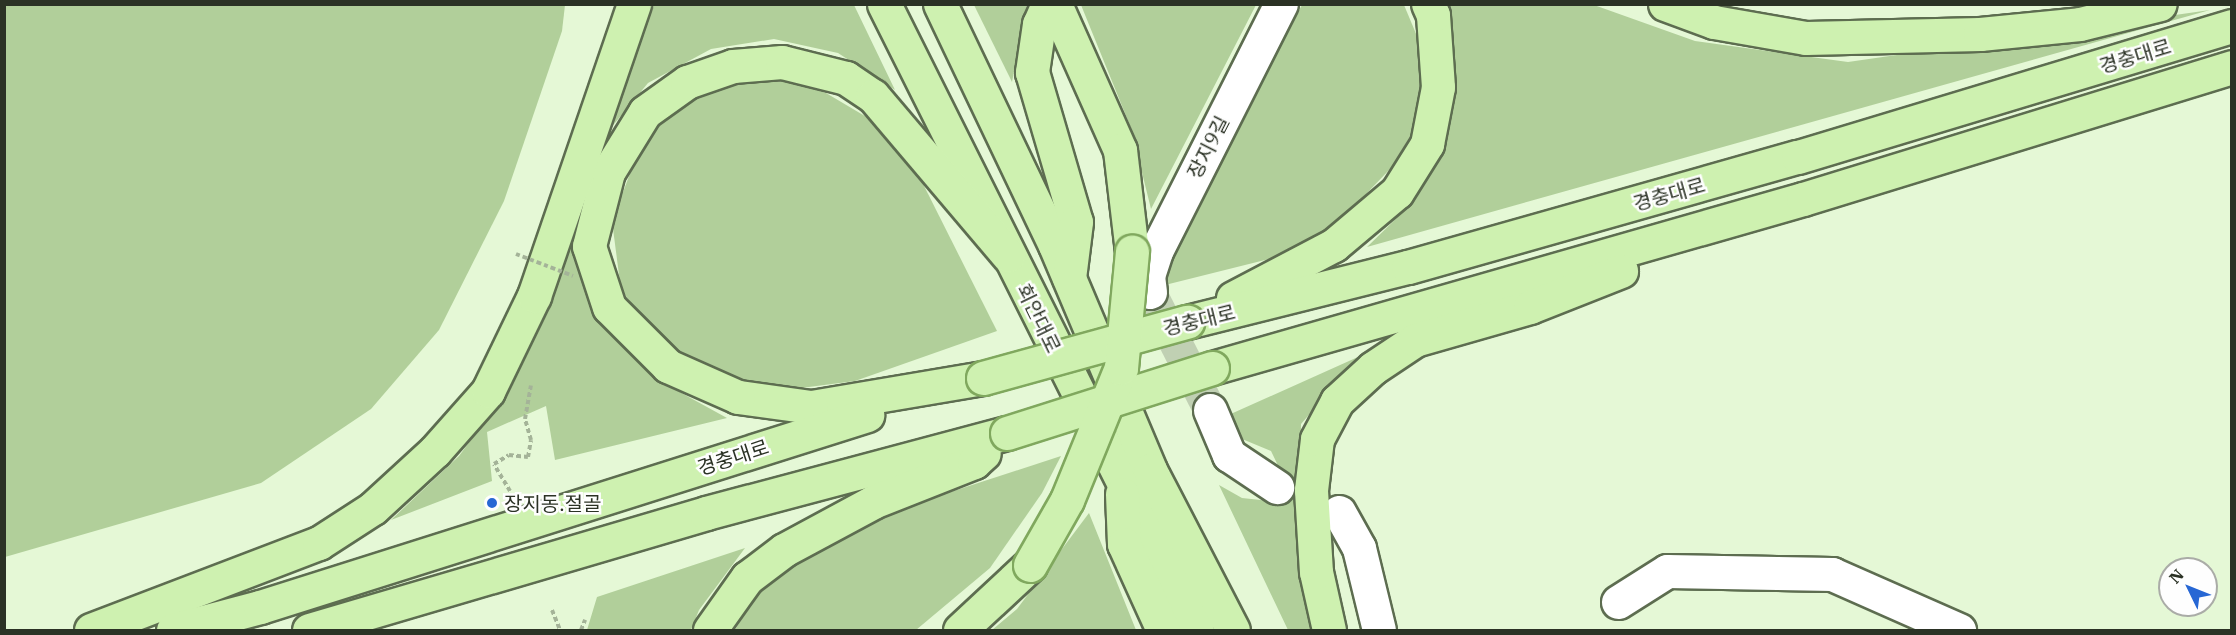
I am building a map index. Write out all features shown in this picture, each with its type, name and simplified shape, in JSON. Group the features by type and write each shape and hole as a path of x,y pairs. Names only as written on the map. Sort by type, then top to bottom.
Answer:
{"main road":[{"path":"91,630 319,543 373,508 435,451 488,392 534,296 634,4"},
{"name":"회안대로","path":"884,4 1197,630"},
{"name":"회안대로","path":"939,4 1069,278 1150,470 1233,630"},
{"path":"1048,4 1038,24 1032,72 1076,222 1069,278"},
{"path":"960,630 1030,565 1067,500 1121,368 1132,252 1120,150 1055,4"},
{"path":"1187,322 1334,245 1397,192 1427,144 1438,87 1433,15 1428,4"},
{"path":"1665,4 1713,22 1806,38 2013,31 2080,24 2160,4"},
{"name":"경충대로","path":"173,630 260,607 983,378 1187,322 1408,267 1787,161 2232,26"},
{"path":"983,378 811,407 738,397 668,366 609,307 589,246 608,172 645,112 687,82 734,66 782,62 846,78 873,96 1008,255"},
{"name":"경충대로","path":"309,630 706,513 1007,433 1212,368 1803,200 2232,67"},
{"path":"1329,630 1316,572 1311,490 1317,439 1337,401 1373,368 1415,340 1530,307 1803,200"},
{"path":"710,630 747,578 784,550 873,502 974,462 1007,433"},
{"path":"1122,484 1124,544 1163,630"}],"street":[{"name":"장지9길","path":"1150,292 1148,276 1156,251 1281,4"},
{"path":"1210,410 1229,454 1277,487"},
{"path":"1339,512 1359,548 1379,630"},
{"path":"1618,602 1667,572 1832,574 1959,630"}],"path":[{"path":"516,254 573,276 571,286"},
{"path":"510,491 494,464 509,455 528,457 531,440 525,419 534,374"},
{"path":"552,610 560,630"},
{"path":"581,630 585,620"}],"green space":[{"path":"5,4 565,5 562,31 504,201 439,330 371,409 261,483 5,557"},
{"path":"654,5 854,5 895,90 838,53 774,39 711,49 648,83 610,129"},
{"path":"974,5 1027,5 1012,82"},
{"path":"1081,5 1256,5 1151,209 1131,128"},
{"path":"1302,5 1404,5 1427,60 1422,117 1391,168 1341,220 1281,256 1157,287 1157,267"},
{"path":"1442,5 1594,5 1695,41 1848,62 2210,10 1367,247 1408,207 1439,158 1455,94 1450,27"},
{"path":"719,82 790,82 826,93 880,125 911,160 997,331 855,381 778,391 719,376 667,349 621,290 612,221 642,142 673,107"},
{"path":"578,205 577,254 600,313 656,379 727,418 555,460 546,406 487,432 492,481 391,520 459,456 505,394"},
{"path":"1398,339 1347,371 1301,424 1299,566 1317,630 1288,630 1219,485 1242,498 1270,501 1284,478 1271,451 1230,434 1224,417"},
{"path":"1061,456 1042,493 990,568 916,630 735,630 764,581 811,549 880,515"},
{"path":"1089,513 1136,630 992,630 1017,609"},
{"path":"745,548 699,610 691,630 587,630 597,597"}],"tunnel":[{"path":"1150,292 1210,410"}],"place":[{"name":"장지동.절골","path":"492,503"}]}
